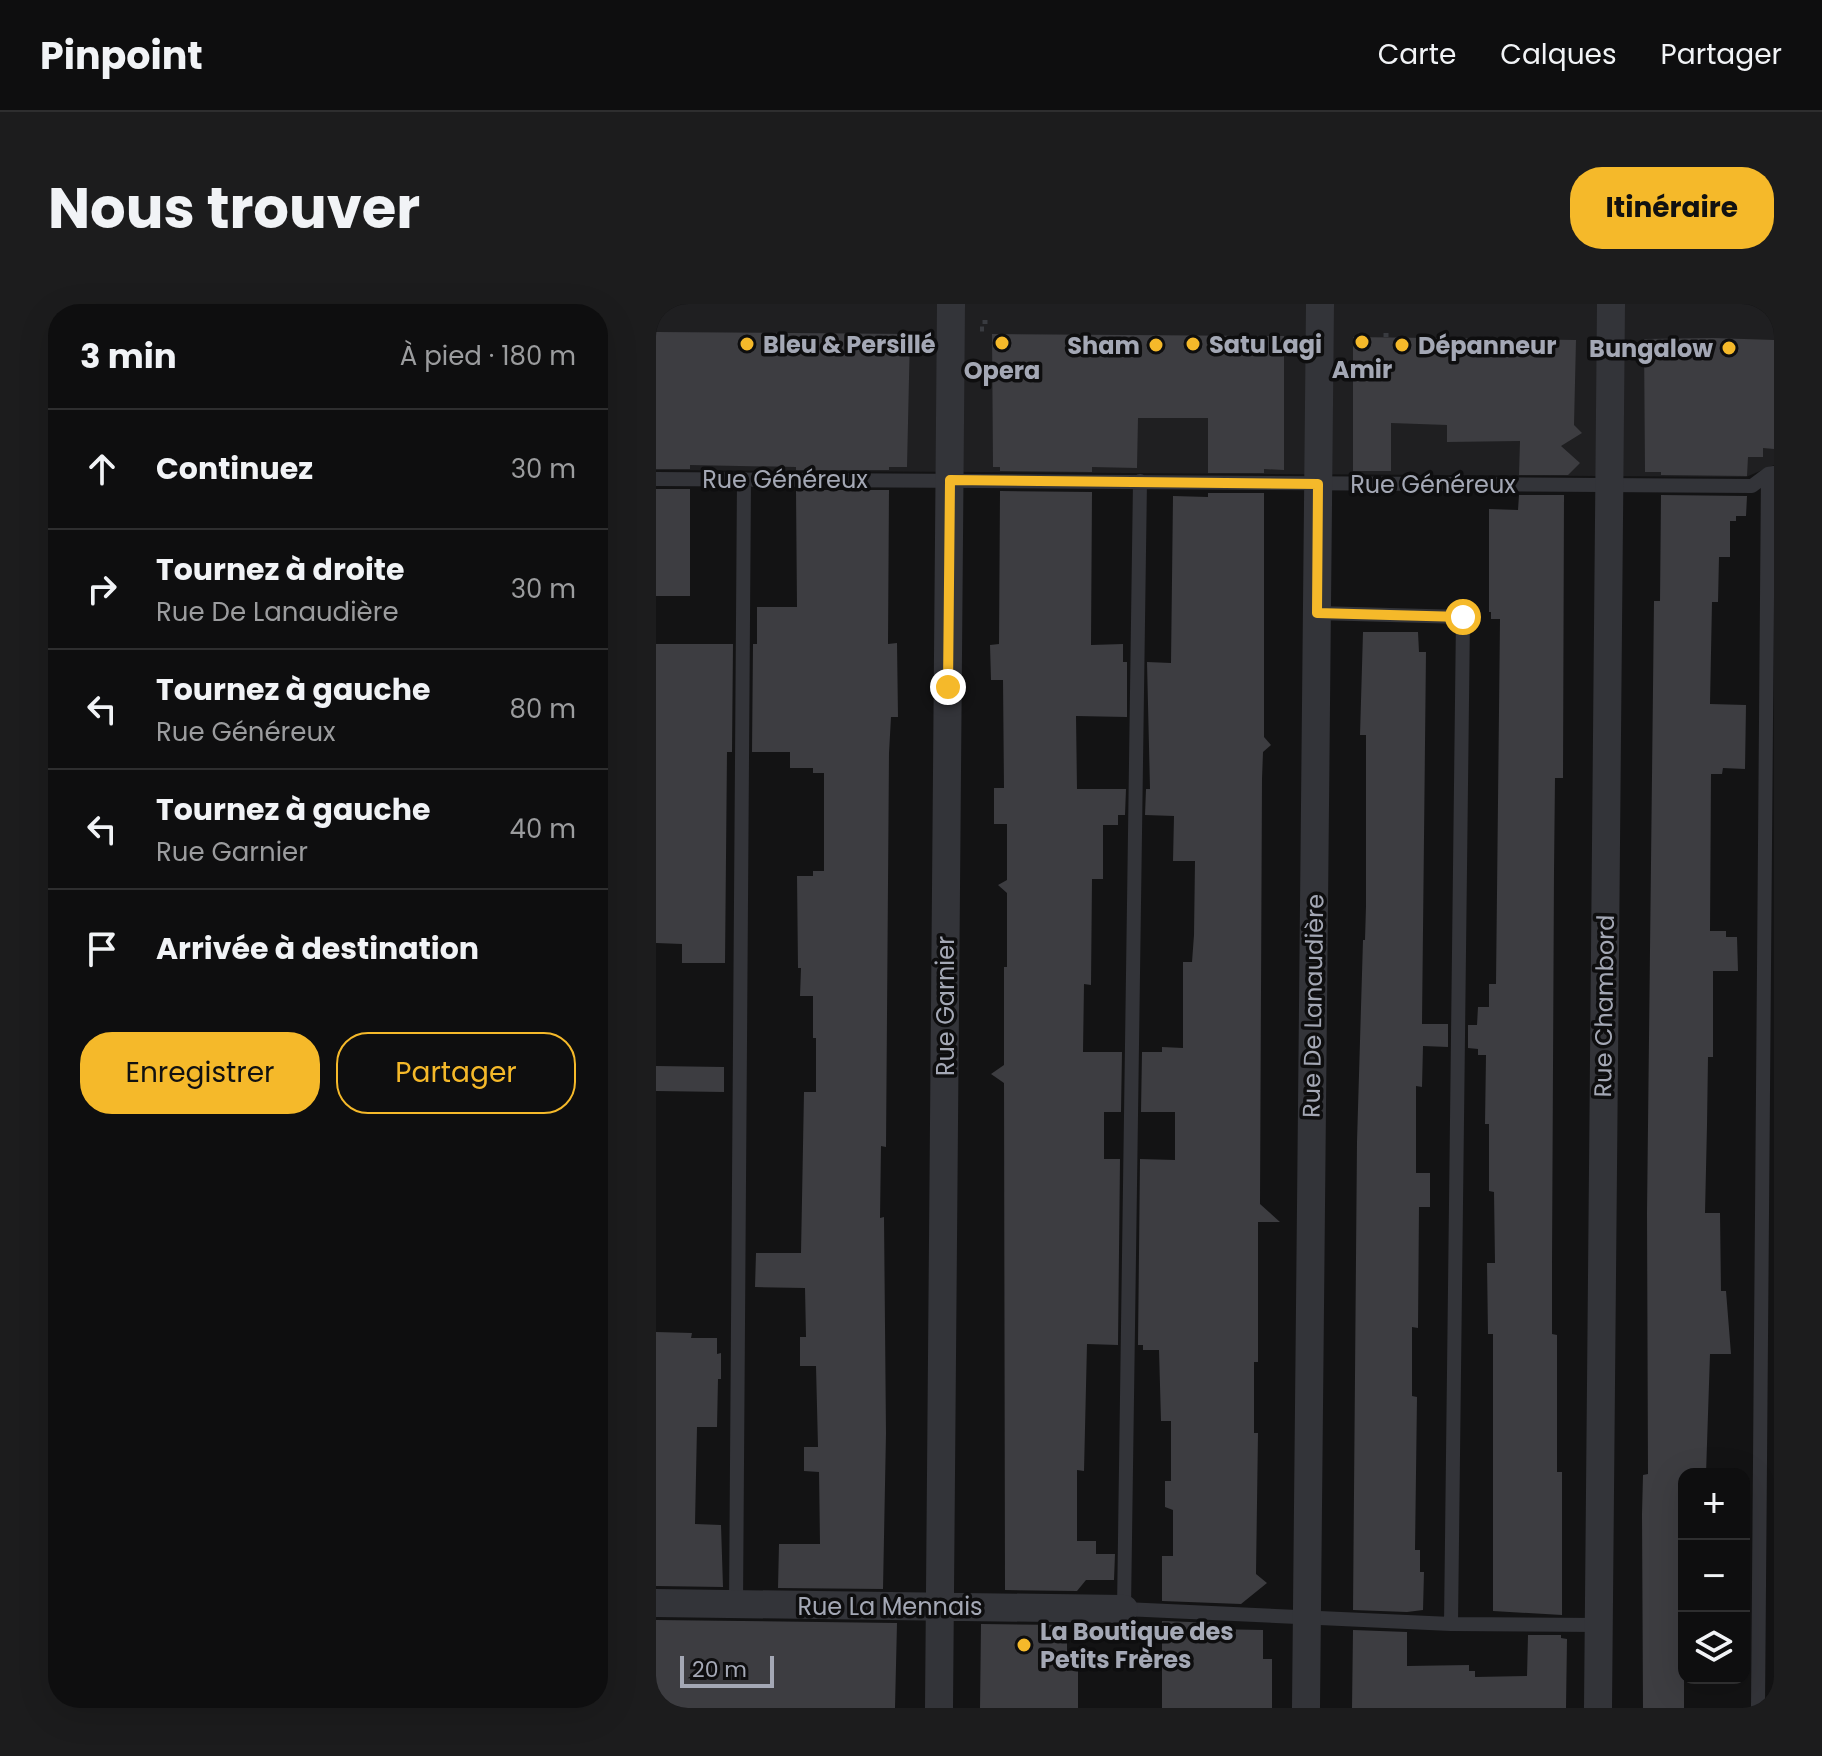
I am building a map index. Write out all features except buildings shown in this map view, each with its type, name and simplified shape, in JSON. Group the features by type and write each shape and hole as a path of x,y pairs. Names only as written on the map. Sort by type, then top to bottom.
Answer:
{"street":[{"name":"Rue Garnier","path":"939,1708 951,304"},
{"name":"Rue De Lanaudière","path":"1306,1708 1320,304"},
{"name":"Rue Chambord","path":"1598,1708 1611,304"},
{"name":"Rue La Mennais","path":"656,1603 1124,1609"}],"lane":[{"name":"Rue Généreux","path":"656,479 1752,486 1771,474"},
{"path":"1758,1708 1771,474"},
{"path":"736,1605 744,479"},
{"path":"1140,481 1124,1609 1451,1624 1598,1625"},
{"path":"1317,613 1463,617 1451,1624"}],"path":[{"path":"1360,337 1361,328"},
{"path":"1386,328 1386,337"}],"shaded area":[{"path":"656,304 1774,304 1774,465 1746,477 656,470"}],"place":[{"name":"Amir","path":"1362,342"},
{"name":"Opera","path":"1002,343"},
{"name":"Bleu & Persillé","path":"747,344"},
{"name":"Satu Lagi","path":"1193,344"},
{"name":"Sham","path":"1156,345"},
{"name":"Dépanneur","path":"1402,345"},
{"name":"Bungalow","path":"1729,348"},
{"name":"La Boutique des Petits Frères","path":"1024,1645"}],"route":[{"path":"948,687 950,480 1318,484 1317,613 1463,617"}]}
